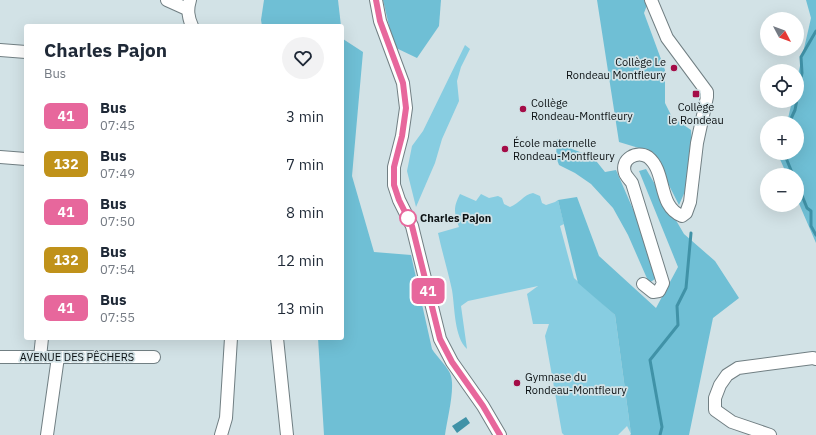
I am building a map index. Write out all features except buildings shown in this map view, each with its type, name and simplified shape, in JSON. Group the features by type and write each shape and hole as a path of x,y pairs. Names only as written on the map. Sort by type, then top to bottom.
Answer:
{"street":[{"path":"167,0 189,4 189,19 191,24"},
{"path":"376,0 380,21 403,83 406,108 402,136 394,167 394,185 399,200 412,226 440,339 452,362 483,406 500,435"},
{"path":"643,284 653,292 659,291 663,283 632,182 625,173 624,165 629,158 634,155 642,154 648,158 655,166 667,203 678,214 682,216 686,213 690,202 697,143 707,97 707,92 667,38 651,0"},
{"path":"0,50 24,52"},
{"path":"0,157 24,159"},
{"path":"40,357 42,340"},
{"path":"221,435 226,418 231,340"},
{"path":"277,340 287,435"},
{"path":"47,435 58,356"},
{"name":"AVENUE DES PÊCHERS","path":"0,357 154,357"},
{"path":"770,435 732,422 715,410 715,398 720,385 727,375 738,368 814,358 816,359"}],"shaded area":[{"path":"264,0 338,0 341,24 262,24"},
{"path":"383,0 441,0 439,26 417,58 394,47"},
{"path":"597,0 649,0 644,13 665,70 665,103 672,117 691,130 694,171 679,205 652,152 619,142"},
{"path":"806,0 816,0 816,243 803,212 804,212 804,168 784,168 780,160 804,160 804,116 789,116 790,108 804,108 804,64 800,64 802,56 804,56 804,48 811,18"},
{"path":"344,40 363,52 352,176 374,252 411,255 432,349 451,376 452,389 445,435 324,435 318,340 344,340"},
{"path":"465,45 470,49 461,67 457,81 459,101 442,139 435,163 416,207 407,171 412,146 423,131"},
{"path":"557,139 572,149 593,157 605,172 616,170 639,223 655,279 649,283 628,235 613,208 591,184 575,173 559,165 556,157"},
{"path":"646,169 684,234 715,261 739,298 713,318 689,435 630,435 615,315 578,283 558,200 577,197 599,256 656,308 678,267 639,171"},
{"path":"533,193 540,196 542,203 546,205 558,200 564,224 560,226 574,278 615,315 631,434 627,426 618,435 564,435 562,433 545,336 549,324 533,324 527,294 538,286 468,301 461,306 467,349 463,344 457,330 452,290 438,233 459,227 455,210 460,194 476,201 481,194 489,198 498,196 502,198 504,204 510,207"},
{"path":"466,417 470,423 457,433 452,426"}],"waterway":[{"path":"792,116 795,110 802,73 801,57 816,31"},
{"path":"787,160 790,168"},
{"path":"804,200 807,208 811,211 811,226 816,235"},
{"path":"660,435 662,427 650,360 678,325 677,306 686,288 691,233"}],"bus line":[{"name":"41","path":"376,0 380,21 403,83 406,108 402,136 394,167 394,185 399,200 412,226 440,339 445,352 483,406 500,435"}],"place":[{"name":"Collège Le Rondeau Montfleury","path":"674,68"},
{"name":"Collège le Rondeau","path":"696,94"},
{"name":"Collège Rondeau-Montfleury","path":"523,109"},
{"name":"École maternelle Rondeau-Montfleury","path":"505,149"},
{"name":"Charles Pajon","path":"408,218"},
{"name":"Gymnase du Rondeau-Montfleury","path":"517,383"}]}
